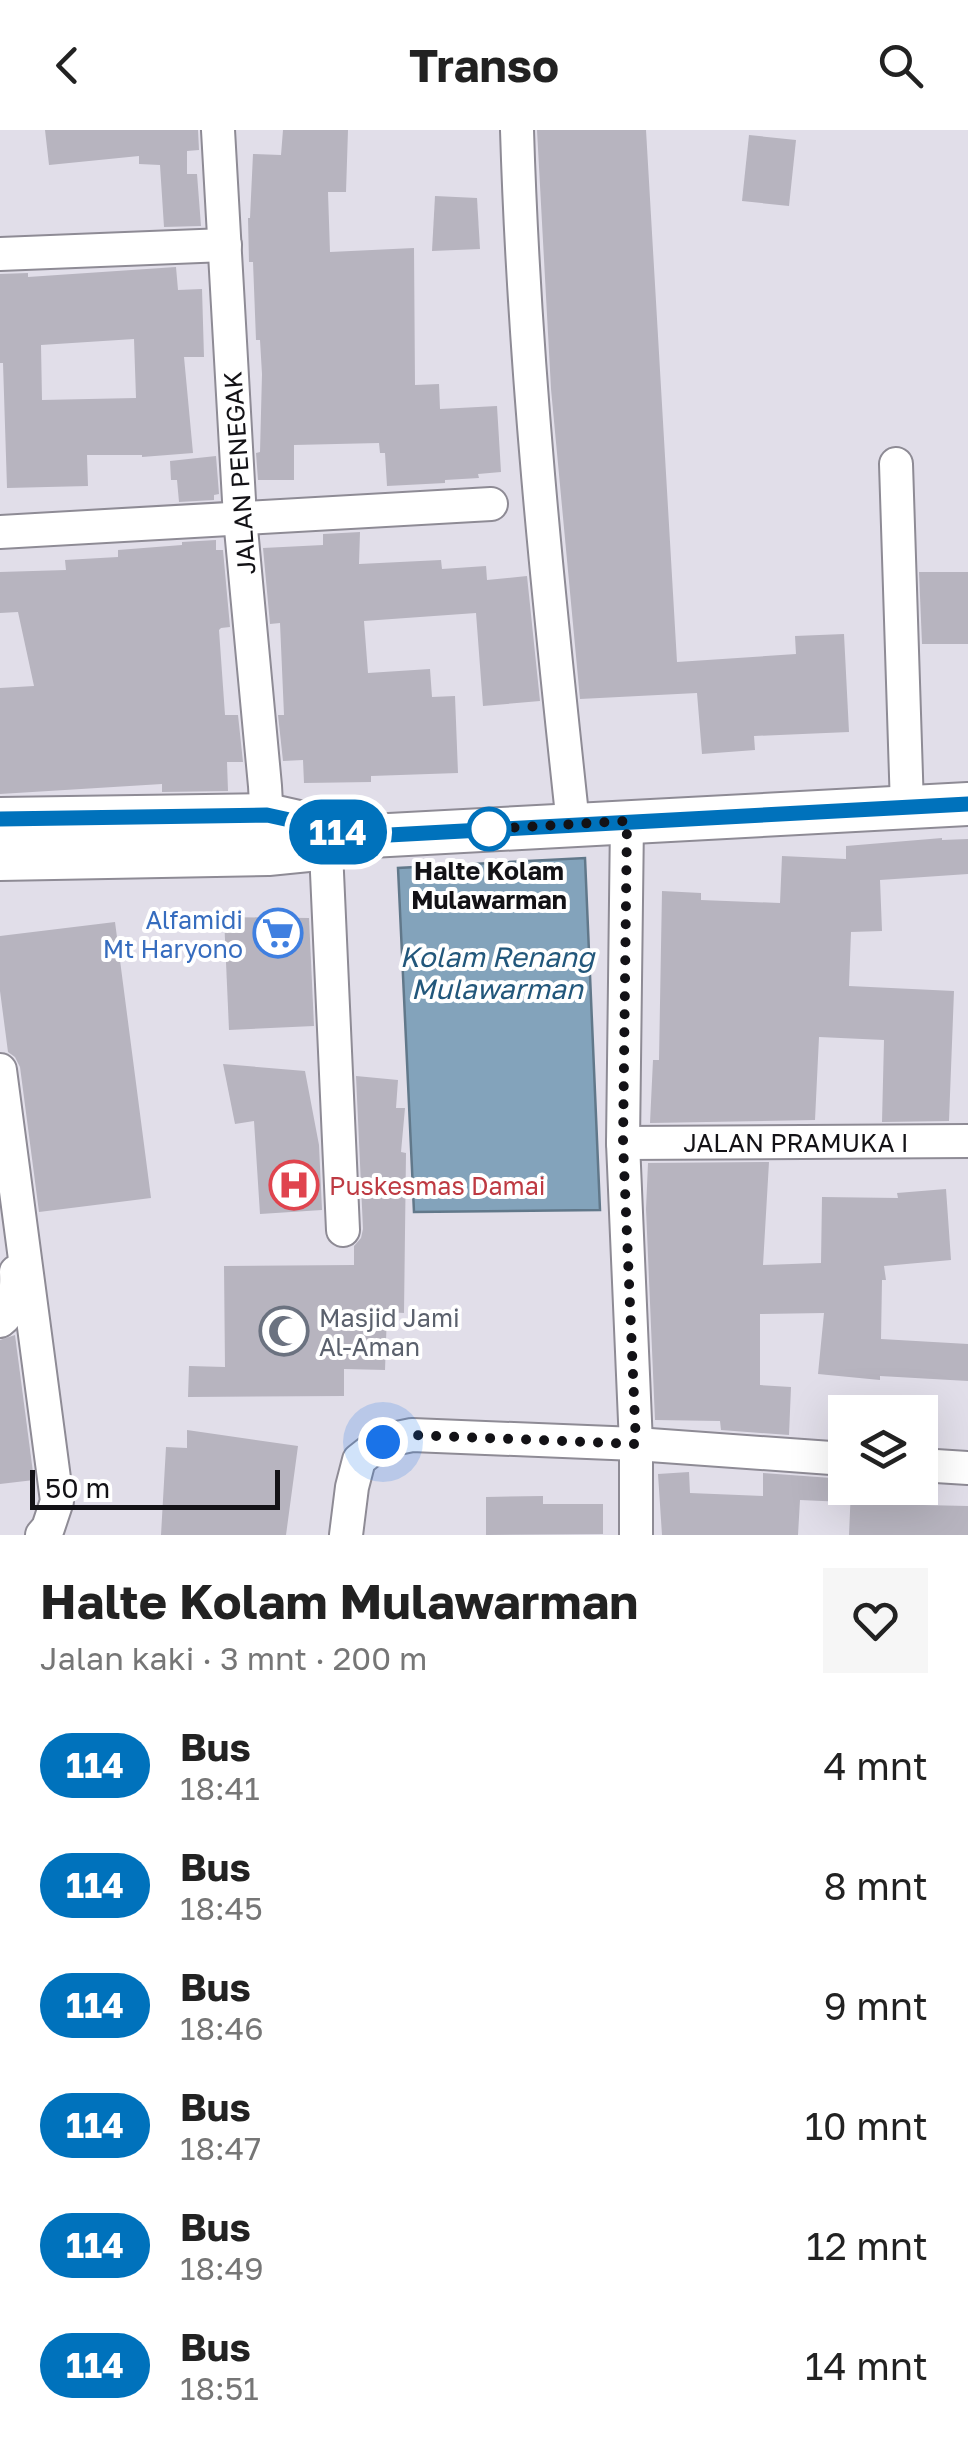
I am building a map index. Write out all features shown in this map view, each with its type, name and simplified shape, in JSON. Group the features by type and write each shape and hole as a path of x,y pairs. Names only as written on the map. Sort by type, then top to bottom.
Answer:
{"main road":[{"path":"0,819 335,838 968,804"},
{"path":"0,859 268,834"}],"street":[{"name":"JALAN PENEGAK","path":"218,130 240,518 268,834"},
{"path":"517,130 539,508 573,824"},
{"path":"0,254 226,244"},
{"path":"896,464 907,806"},
{"path":"0,532 491,504"},
{"path":"627,821 623,1143 636,1444 636,1535"},
{"path":"335,838 344,1230"},
{"path":"0,1070 57,1501 42,1535"},
{"name":"JALAN PRAMUKA I","path":"623,1143 968,1141"},
{"path":"0,1153 17,1278 10,1312 0,1321"},
{"path":"346,1535 359,1460 383,1442 412,1435 636,1444 828,1458"},
{"path":"938,1466 968,1468"}],"water":[{"name":"Kolam Renang Mulawarman","path":"585,858 600,1210 414,1212 398,868"}],"building":[{"path":"45,130 198,130 199,150 187,151 187,174 197,174 201,226 164,227 160,165 139,164 139,156 49,165"},
{"path":"283,130 348,130 346,192 328,192 330,252 414,248 415,385 439,384 440,409 497,406 501,472 445,483 387,486 385,453 380,453 379,443 294,445 294,480 258,480 256,453 260,452 262,374 248,218 253,154 281,155"},
{"path":"537,130 646,130 677,662 796,654 795,636 844,634 849,732 754,736 755,750 702,754 697,693 580,699 551,389"},
{"path":"749,135 796,140 789,206 742,201"},
{"path":"435,196 477,198 480,249 432,251"},
{"path":"176,267 178,290 202,289 204,357 184,357 193,453 142,457 87,455 88,486 7,488 0,274 28,273 28,277","holes":["134,339 136,398 42,400 41,345"]},
{"path":"216,456 219,494 214,495 214,500 179,502 177,480 171,480 170,461"},
{"path":"360,532 359,564 441,560 442,569 486,566 487,580 527,576 540,701 483,706 476,613 364,621 368,673 430,669 432,697 455,696 458,773 371,776 371,782 304,783 303,760 283,761 278,715 284,715 280,623 270,624 263,548 323,545 323,534"},
{"path":"216,540 216,550 223,550 230,627 219,630 225,715 238,715 243,762 227,762 228,791 162,792 162,784 0,794 0,688 34,686 18,612 0,613 0,572 66,570 65,560 118,557 118,550"},
{"path":"919,572 968,572 968,644 922,644"},
{"path":"968,839 968,874 880,880 882,931 851,932 849,986 954,991 949,1121 882,1122 884,1040 819,1037 815,1120 650,1123 653,1060 659,1060 662,891 701,893 701,900 780,903 782,856 846,859 846,846"},
{"path":"224,917 309,918 314,1026 229,1030"},
{"path":"115,922 151,1198 39,1212 20,1067 8,1052 0,991 0,936"},
{"path":"223,1064 305,1071 319,1145 322,1210 260,1214 254,1121 235,1124"},
{"path":"356,1076 398,1080 396,1108 405,1108 401,1152 406,1153 404,1313 387,1312 385,1370 344,1369 344,1396 188,1397 189,1366 225,1367 224,1266 354,1265 354,1246 363,1229"},
{"path":"769,1162 763,1265 821,1263 822,1197 898,1198 897,1193 946,1189 951,1260 884,1266 881,1339 968,1344 968,1381 880,1376 880,1380 818,1374 824,1313 760,1314 760,1385 791,1387 789,1435 721,1430 720,1421 655,1420 646,1209 648,1163"},
{"path":"15,1335 34,1480 0,1484 0,1340"},
{"path":"187,1430 298,1446 286,1535 161,1535 166,1447 187,1448"},
{"path":"689,1472 690,1493 763,1496 763,1473 828,1478 828,1501 800,1500 798,1535 662,1535 658,1474"},
{"path":"543,1496 543,1504 603,1504 603,1534 486,1535 486,1497"},
{"path":"850,1505 968,1506 968,1535 849,1535"}],"bus line":[{"name":"114","path":"0,819 267,815 352,837 968,804"}],"place":[{"name":"Halte Kolam Mulawarman","path":"489,829"},
{"name":"Alfamidi Mt Haryono","path":"278,933"},
{"name":"Puskesmas Damai","path":"294,1185"},
{"name":"Masjid Jami Al-Aman","path":"284,1331"}],"route":[{"path":"383,1442 412,1435 636,1444 623,1143 627,821 489,829"}]}
